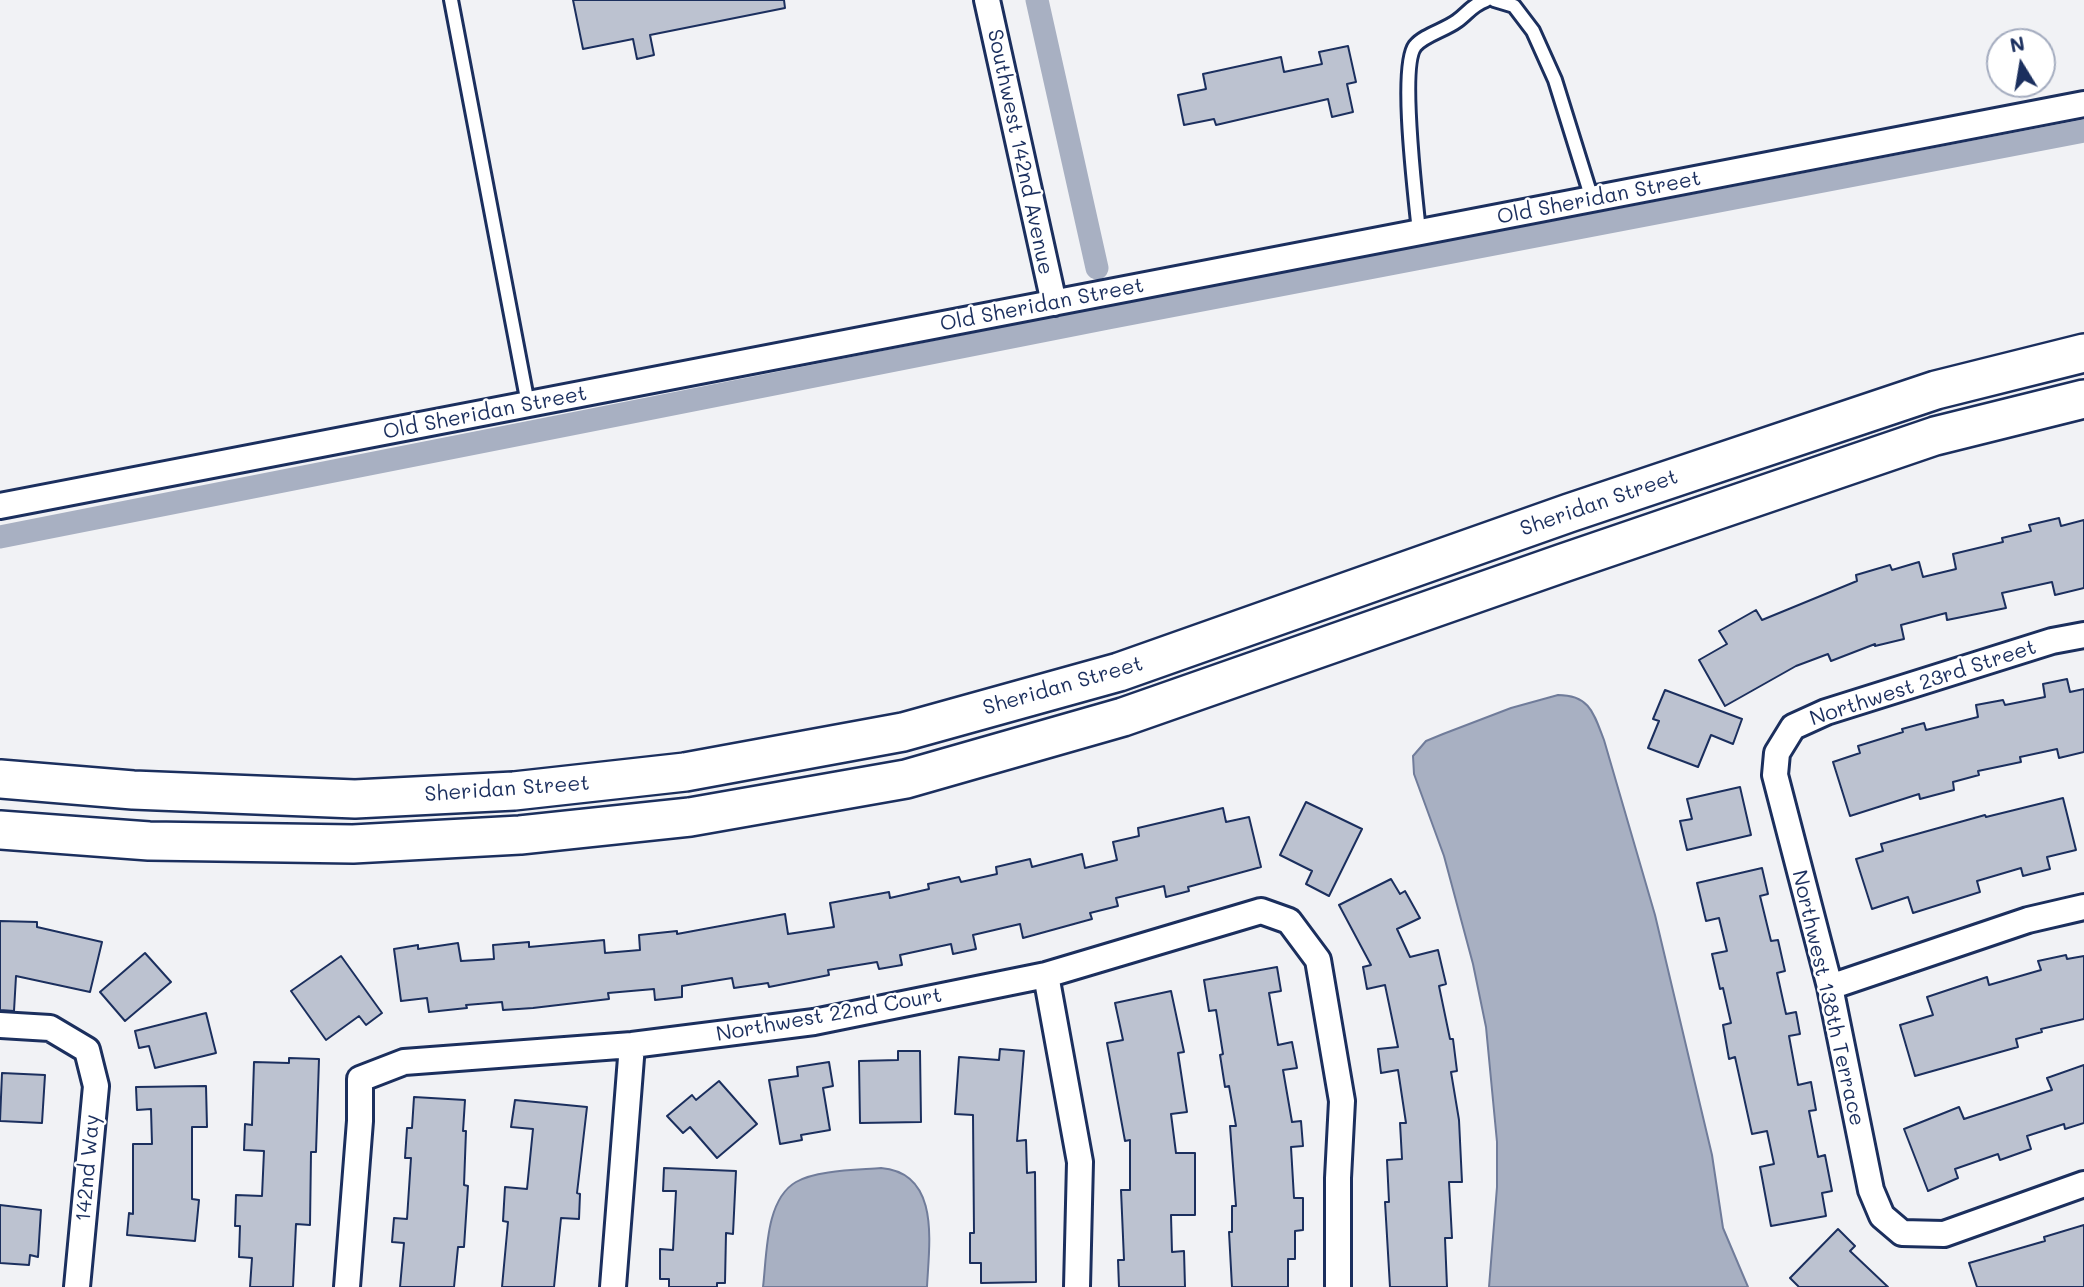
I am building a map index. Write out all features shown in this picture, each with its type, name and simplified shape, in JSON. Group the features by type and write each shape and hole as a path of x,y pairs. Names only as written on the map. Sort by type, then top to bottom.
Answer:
{"main road":[{"name":"Sheridan Street","path":"0,779 133,790 355,799 487,792 685,772 903,732 1119,672 1582,508 1936,390 2084,353"},
{"path":"0,830 149,841 353,844 520,835 690,817 906,779 1123,717 1935,436 2084,398"}],"street":[{"name":"Southwest 142nd Avenue","path":"987,0 1054,303"},
{"name":"Old Sheridan Street","path":"0,506 2084,104"},
{"name":"Northwest 23rd Street","path":"1777,752 1793,727 1826,712 2052,641 2084,635"},
{"name":"Northwest 138th Terrace","path":"1777,752 1775,775 1829,987 1871,1190 1882,1216 1902,1233 1944,1234 2084,1184"},
{"path":"1829,987 2028,920 2084,907"},
{"name":"Northwest 22nd Court","path":"347,1287 360,1121 360,1079 404,1062 632,1045 814,1022 1046,975 1261,911 1289,921 1318,960 1342,1101 1338,1178 1338,1287"},
{"path":"1046,975 1080,1162 1077,1287"},
{"name":"142nd Way","path":"0,1025 50,1028 87,1050 96,1086 77,1287"},
{"path":"613,1287 632,1045"}],"lane":[{"path":"451,0 528,404"},
{"path":"1419,232 1409,125 1409,58 1416,44 1457,21 1473,4 1486,0"},
{"path":"1494,0 1514,6 1533,32 1555,80 1592,199"}],"water":[{"path":"1558,695 1584,702 1593,714 1604,740 1655,915 1712,1155 1723,1228 1748,1287 1489,1287 1497,1187 1497,1142 1486,1027 1473,964 1444,856 1414,774 1413,756 1426,741 1511,708"},
{"path":"881,1168 900,1173 914,1183 922,1197 929,1232 927,1287 763,1287 769,1229 778,1202 786,1190 796,1182 814,1175"}],"building":[{"path":"573,0 784,0 785,8 650,35 654,55 637,59 633,39 583,49"},
{"path":"1348,46 1356,82 1347,84 1353,112 1332,117 1328,99 1216,125 1214,119 1184,125 1178,95 1206,89 1203,74 1281,57 1284,72 1322,64 1319,52"},
{"path":"2059,518 2061,526 2084,520 2084,588 2055,595 2052,582 2002,593 2006,608 1947,620 1946,613 1901,625 1904,639 1875,644 1831,661 1828,654 1796,666 1725,706 1699,660 1727,644 1719,631 1756,610 1762,620 1857,581 1856,575 1890,565 1892,570 1919,562 1923,577 1956,569 1953,554 2003,542 2002,538 2031,531 2029,525"},
{"path":"2067,679 2070,692 2084,689 2084,752 2059,758 2057,749 2020,757 2021,762 1978,771 1979,775 1953,782 1954,790 1920,799 1919,794 1850,816 1833,762 1860,753 1858,746 1924,723 1926,730 1978,717 1976,705 2003,700 2005,705 2045,697 2043,684"},
{"path":"1665,690 1742,719 1733,744 1711,735 1698,767 1648,748 1659,721 1653,719"},
{"path":"1740,787 1751,835 1687,850 1680,821 1692,819 1687,799"},
{"path":"2063,798 2076,850 2047,857 2050,869 2023,876 2021,868 1977,881 1980,892 1913,913 1908,897 1872,909 1856,859 1883,851 1881,844 1985,815 1986,817"},
{"path":"1306,802 1362,829 1329,896 1306,884 1312,871 1280,855"},
{"path":"1223,808 1226,822 1249,817 1261,867 1188,887 1189,891 1166,897 1164,886 1116,898 1118,906 1090,913 1092,919 1023,938 1020,924 973,935 976,949 953,954 951,944 900,955 902,965 879,969 877,962 828,970 829,975 769,987 768,983 734,988 732,978 682,986 682,997 655,1000 654,989 608,993 609,999 533,1008 503,1010 502,1002 429,1012 427,998 401,1001 394,949 418,945 418,949 458,943 461,961 494,959 493,945 529,942 529,947 604,940 605,953 640,950 639,935 677,931 677,934 785,914 788,934 834,927 830,903 889,892 890,898 929,889 928,884 959,877 961,882 997,874 996,867 1030,859 1032,867 1082,854 1085,868 1117,860 1113,842 1139,836 1138,828"},
{"path":"1762,868 1768,894 1760,896 1771,941 1778,940 1785,971 1777,973 1786,1014 1796,1012 1800,1034 1789,1036 1798,1085 1811,1082 1816,1110 1809,1111 1818,1157 1825,1155 1832,1191 1822,1193 1826,1216 1771,1226 1760,1167 1774,1164 1767,1131 1752,1134 1735,1057 1729,1059 1723,1025 1731,1023 1712,954 1727,951 1719,918 1706,921 1697,883"},
{"path":"1391,879 1400,894 1405,891 1420,918 1397,929 1410,957 1438,950 1446,984 1439,986 1450,1039 1453,1039 1457,1071 1451,1072 1459,1120 1462,1182 1449,1182 1452,1238 1445,1238 1447,1287 1390,1287 1385,1202 1389,1202 1387,1160 1402,1159 1400,1123 1406,1123 1398,1070 1381,1073 1378,1049 1398,1047 1385,985 1367,989 1363,967 1371,965 1339,905"},
{"path":"0,921 37,922 37,927 102,942 90,992 16,976 14,1011 0,1010"},
{"path":"145,953 171,982 125,1021 100,992"},
{"path":"2066,955 2067,959 2084,956 2084,1019 2041,1029 2042,1032 2016,1039 2018,1047 1915,1076 1900,1025 1933,1015 1927,997 1987,977 1989,985 2041,970 2038,961"},
{"path":"341,956 382,1013 366,1025 359,1016 326,1040 291,991"},
{"path":"1277,967 1281,991 1269,993 1278,1045 1292,1042 1297,1068 1283,1070 1292,1122 1301,1121 1303,1146 1291,1147 1294,1198 1303,1198 1303,1230 1295,1231 1295,1259 1288,1259 1288,1287 1232,1287 1229,1232 1232,1232 1232,1206 1236,1206 1230,1126 1236,1126 1229,1086 1225,1087 1216,1010 1209,1011 1204,980"},
{"path":"1171,991 1184,1052 1178,1053 1187,1112 1171,1114 1176,1153 1195,1153 1195,1215 1171,1215 1172,1252 1184,1251 1185,1287 1119,1287 1118,1260 1124,1260 1121,1190 1130,1190 1130,1140 1125,1141 1107,1043 1123,1040 1115,1003"},
{"path":"206,1013 216,1053 155,1068 149,1046 139,1048 135,1031"},
{"path":"1000,1049 1024,1051 1017,1141 1026,1140 1027,1173 1035,1172 1036,1282 981,1283 981,1263 970,1263 970,1233 974,1233 973,1115 955,1114 959,1057 999,1060"},
{"path":"898,1051 920,1051 921,1122 860,1123 859,1061 898,1060"},
{"path":"289,1058 319,1059 316,1152 311,1152 310,1225 296,1224 293,1287 250,1287 252,1258 239,1257 240,1226 235,1226 236,1195 262,1196 264,1151 244,1150 245,1124 252,1125 254,1062 289,1063"},
{"path":"829,1062 833,1086 823,1088 830,1130 801,1135 802,1140 780,1144 769,1080 798,1076 797,1067"},
{"path":"2084,1065 2084,1123 2065,1129 2064,1124 2027,1136 2031,1149 2000,1160 1998,1154 1955,1169 1958,1178 1928,1191 1904,1129 1959,1107 1964,1119 2052,1090 2047,1078"},
{"path":"2,1073 45,1075 42,1123 0,1121"},
{"path":"719,1081 757,1124 717,1158 690,1127 683,1133 667,1116 692,1095 696,1100"},
{"path":"206,1086 207,1127 192,1127 192,1199 199,1200 195,1241 127,1235 129,1213 133,1214 133,1144 152,1144 151,1109 137,1110 136,1087"},
{"path":"414,1097 465,1100 464,1185 468,1186 464,1247 458,1247 454,1287 400,1287 404,1243 392,1242 394,1218 407,1219 411,1158 405,1158 407,1128 412,1128"},
{"path":"515,1100 587,1107 577,1193 580,1194 579,1219 561,1218 554,1287 502,1287 508,1222 503,1221 505,1187 527,1189 533,1129 511,1127"},
{"path":"664,1168 736,1171 733,1234 726,1233 725,1283 717,1283 717,1287 669,1287 669,1279 660,1279 660,1249 673,1250 676,1191 663,1191"},
{"path":"0,1205 41,1210 38,1257 30,1255 29,1265 0,1263"},
{"path":"2084,1225 2084,1287 1977,1287 1969,1263 2045,1241 2044,1237"},
{"path":"1838,1229 1855,1246 1850,1251 1888,1287 1799,1287 1790,1278"}],"waterway":[{"path":"1037,0 1097,268"},
{"path":"0,537 1108,318 2084,131"}]}
